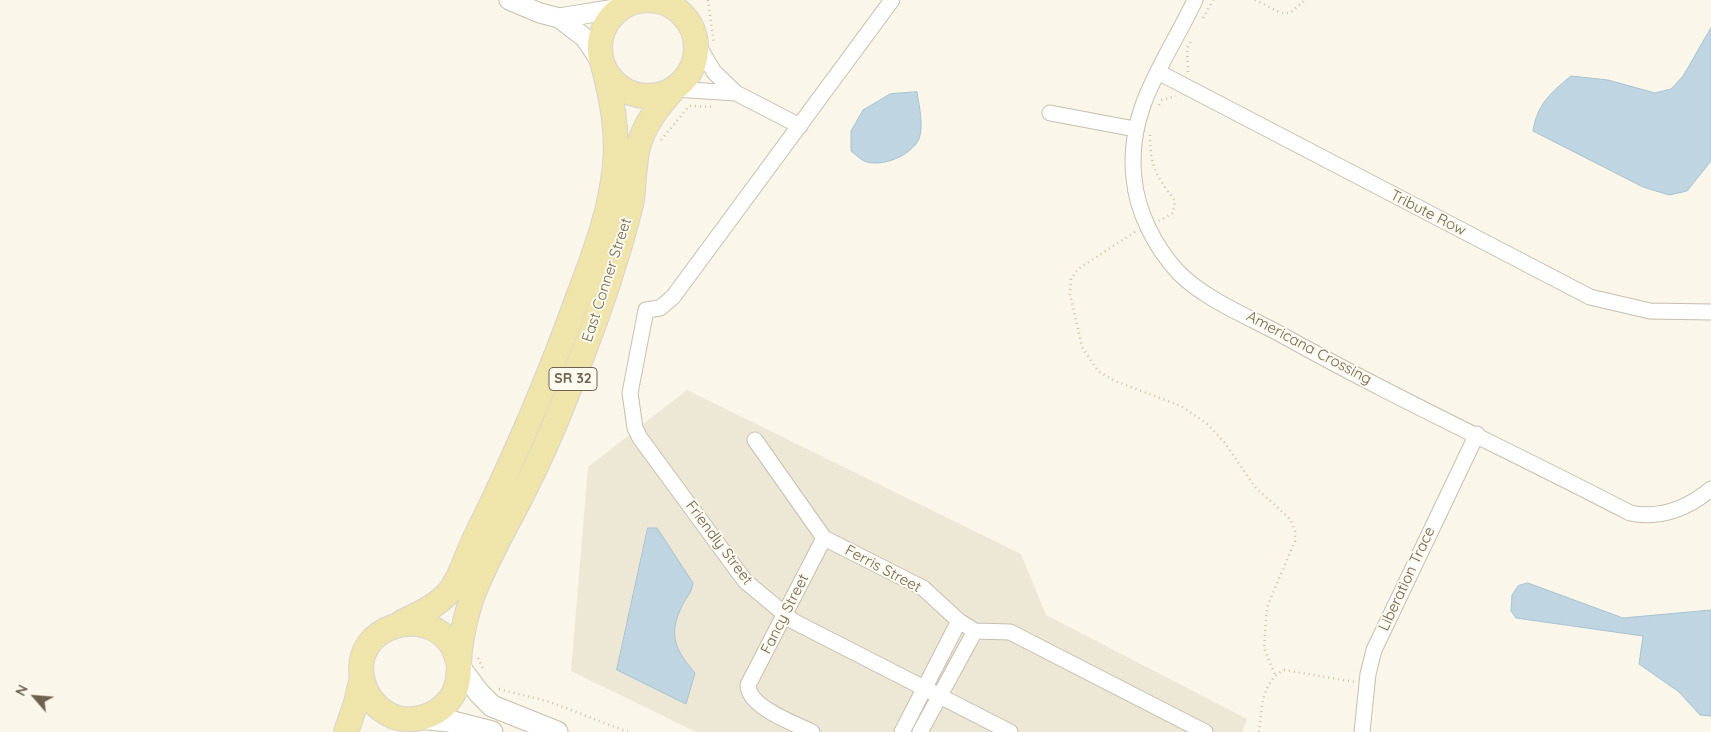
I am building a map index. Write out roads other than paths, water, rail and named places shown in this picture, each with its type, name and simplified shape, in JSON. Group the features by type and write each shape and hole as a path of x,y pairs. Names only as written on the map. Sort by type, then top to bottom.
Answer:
{"main road":[{"path":"691,0 701,41 694,62 682,82 673,89 651,96 628,93 618,87 603,65 600,50 603,32 612,16 626,5 643,0 662,2 679,11 686,18 701,41"},
{"name":"East Conner Street","path":"397,624 438,602 455,582 464,559 506,475 560,349 587,273 612,187 615,163 615,131 612,98 603,65"},
{"name":"East Conner Street","path":"459,666 466,617 477,586 556,421 605,292 632,202 635,164 642,132 649,119 673,89"},
{"path":"397,624 424,624 439,631 452,644 459,666 478,693 492,706 557,732"},
{"name":"SR 32","path":"346,732 356,703 363,661 370,643 386,629 397,624"},
{"name":"SR 32","path":"388,732 436,712 450,699 458,681 459,666"},
{"path":"362,676 367,694 379,708 390,716 406,720 449,721 492,732"}],"street":[{"path":"509,0 540,13 559,18 585,38 603,65"},
{"path":"701,41 714,72 736,93 800,126 892,0"},
{"name":"Americana Crossing","path":"1194,0 1146,95 1135,129 1134,178 1140,207 1151,234 1165,255 1195,287 1304,348 1630,513 1644,516 1677,510 1711,489"},
{"path":"559,18 626,5"},
{"name":"Tribute Row","path":"1158,72 1590,297 1650,311 1711,312"},
{"path":"673,89 722,94 736,93"},
{"path":"1050,113 1135,129"},
{"name":"Friendly Street","path":"800,126 673,297 660,308 646,310 630,393 635,428 640,438 745,581 785,615 939,697 1010,732"},
{"name":"Liberation Trace","path":"1362,732 1366,684 1374,650 1477,434"},
{"name":"Ferris Street","path":"755,440 824,538 923,588 959,621 975,631"},
{"name":"Fancy Street","path":"812,732 760,705 750,696 748,685 824,538"},
{"path":"902,732 959,621"},
{"path":"920,732 975,631 1010,632 1206,732"}],"water":[{"path":"1711,28 1711,161 1687,191 1669,195 1643,187 1533,131 1541,107 1557,88 1571,76 1608,80 1655,93 1671,89 1683,76"},
{"path":"917,92 921,128 919,139 909,151 887,162 871,163 864,161 851,151 851,131 863,110 890,94"},
{"path":"648,528 657,528 693,583 681,608 675,627 676,643 679,650 695,673 686,704 617,670"},
{"path":"1528,583 1623,618 1711,610 1711,716 1700,715 1679,692 1639,664 1643,636 1516,618 1511,611 1512,595 1518,586"}]}
